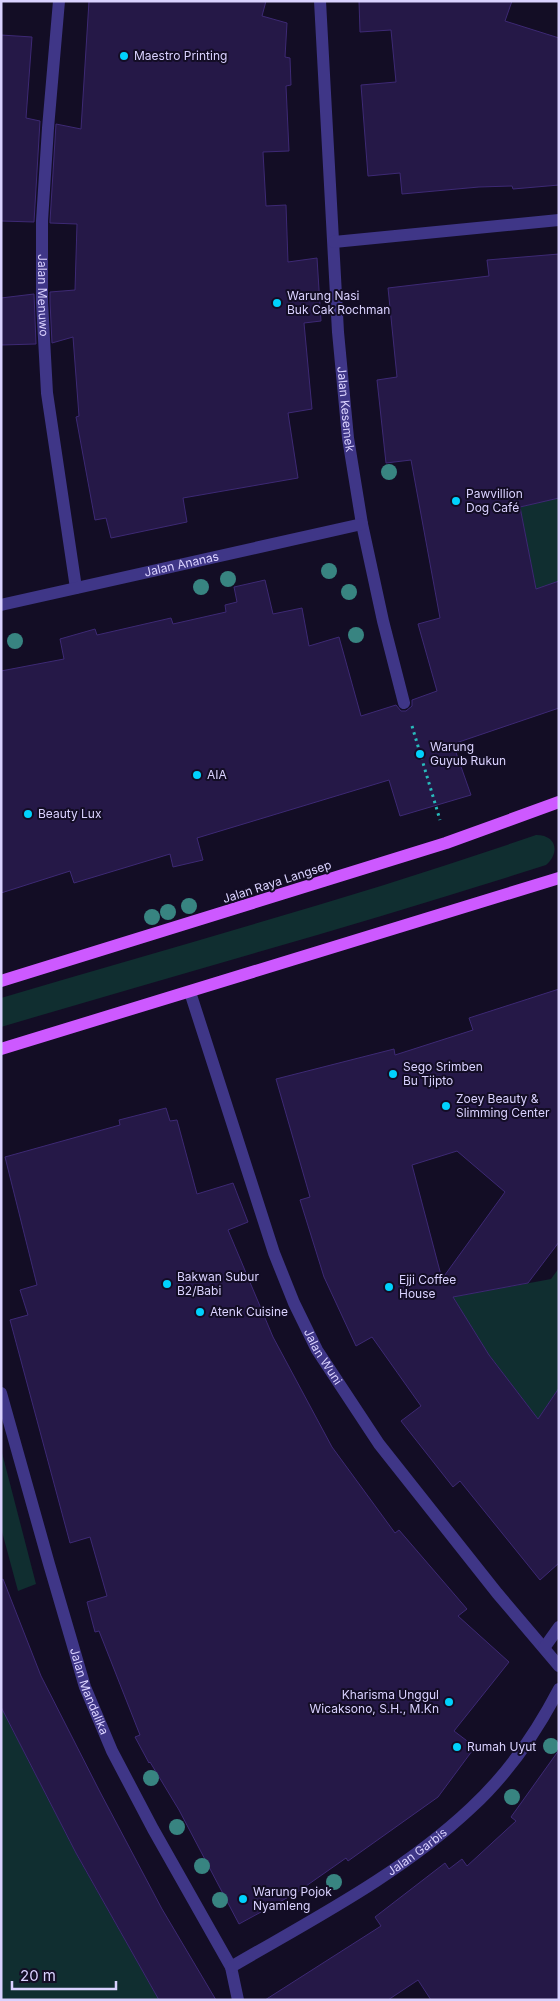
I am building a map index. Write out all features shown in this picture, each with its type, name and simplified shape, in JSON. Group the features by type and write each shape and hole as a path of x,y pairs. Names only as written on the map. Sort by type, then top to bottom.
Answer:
{"main road":[{"name":"Jalan Raya Langsep","path":"1,982 446,843 559,802"},
{"path":"1,1049 559,878"}],"street":[{"name":"Jalan Menuwo","path":"59,1 42,212 42,302 47,393 76,588"},
{"name":"Jalan Kesemek","path":"320,1 338,332 348,438 362,524 383,621 404,703"},
{"path":"334,242 559,220"},
{"name":"Jalan Ananas","path":"1,605 362,524"},
{"name":"Jalan Wuni","path":"190,992 274,1253 294,1303 318,1350 378,1444 491,1585 559,1666"},
{"name":"Jalan Mandalika","path":"1,1393 48,1564 85,1687 112,1751 139,1803 231,1967 238,2000"},
{"path":"544,1648 559,1627"},
{"name":"Jalan Garbis","path":"231,1967 388,1873 471,1808 497,1780 528,1741 559,1690"}],"path":[{"path":"404,703 436,806"}],"green space":[{"path":"559,498 559,581 536,589 520,507"},
{"path":"536,835 548,838 554,846 553,855 546,865 342,928 1,1027 1,998 403,879"},
{"path":"559,1268 559,1388 538,1419 489,1355 453,1297 551,1279"},
{"path":"1,1449 36,1584 18,1591 1,1528"},
{"path":"1,1707 79,1859 159,2000 1,2000"}],"building":[{"path":"89,1 266,1 262,16 287,23 285,57 290,58 291,85 286,86 289,151 263,152 266,206 286,205 288,262 317,258 321,321 304,323 312,409 288,413 298,478 183,498 187,522 111,538 106,518 95,520 76,417 79,416 73,337 52,343 50,302 50,292 75,290 77,224 50,223 50,221 56,124 81,129"},
{"path":"359,1 512,1 505,21 559,38 559,185 513,189 512,186 479,187 402,194 400,173 368,176 361,85 396,82 391,30 360,32"},
{"path":"1,35 32,37 26,118 40,121 34,222 1,221"},
{"path":"559,254 559,498 520,507 536,589 559,581 559,708 453,744 471,795 400,816 389,780 197,838 203,860 173,867 170,854 74,883 70,871 1,893 1,671 64,659 60,639 95,629 97,635 171,618 173,624 226,612 225,605 237,602 234,587 265,580 273,614 302,608 309,646 339,637 361,716 396,705 401,711 406,711 412,706 412,700 437,691 418,624 440,618 411,460 386,463 377,380 397,377 388,288 489,276 487,260"},
{"path":"34,294 36,344 1,345 1,298"},
{"path":"559,989 559,1242 528,1283 453,1297 489,1355 538,1419 559,1388 559,1563 540,1580 460,1481 453,1487 401,1421 421,1406 372,1337 356,1346 324,1277 300,1200 310,1197 276,1079 394,1049 395,1055 473,1030 469,1018","holes":["457,1151 505,1192 442,1279 412,1165"]},
{"path":"166,1108 170,1121 177,1120 197,1194 233,1183 248,1222 228,1230 273,1337 332,1447 395,1533 399,1530 467,1609 458,1616 509,1662 454,1731 475,1747 438,1797 348,1861 346,1858 296,1893 239,1924 179,1810 135,1737 140,1735 99,1631 95,1632 87,1602 107,1596 90,1537 70,1543 10,1320 28,1315 20,1290 37,1285 5,1157 120,1125 119,1120"},
{"path":"3,1579 41,1676 162,1909 216,2000 159,2000 76,1853 1,1707 1,1580"},
{"path":"559,1750 559,2000 431,2000 418,1980 388,2000 265,2000 381,1926 375,1917 445,1863 449,1869 462,1859 467,1866 516,1821 511,1817"}],"place":[{"name":"Maestro Printing","path":"124,56"},
{"name":"Warung Nasi Buk Cak Rochman","path":"277,303"},
{"name":"Pawvillion Dog Café","path":"456,501"},
{"name":"Warung Guyub Rukun","path":"420,754"},
{"name":"AIA","path":"197,775"},
{"name":"Beauty Lux","path":"28,814"},
{"name":"Sego Srimben Bu Tjipto","path":"393,1074"},
{"name":"Zoey Beauty & Slimming Center","path":"446,1106"},
{"name":"Bakwan Subur B2/Babi","path":"167,1284"},
{"name":"Ejji Coffee House","path":"389,1287"},
{"name":"Atenk Cuisine","path":"200,1312"},
{"name":"Kharisma Unggul Wicaksono, S.H., M.Kn","path":"449,1702"},
{"name":"Rumah Uyut","path":"457,1747"},
{"name":"Warung Pojok Nyamleng","path":"243,1899"}]}
